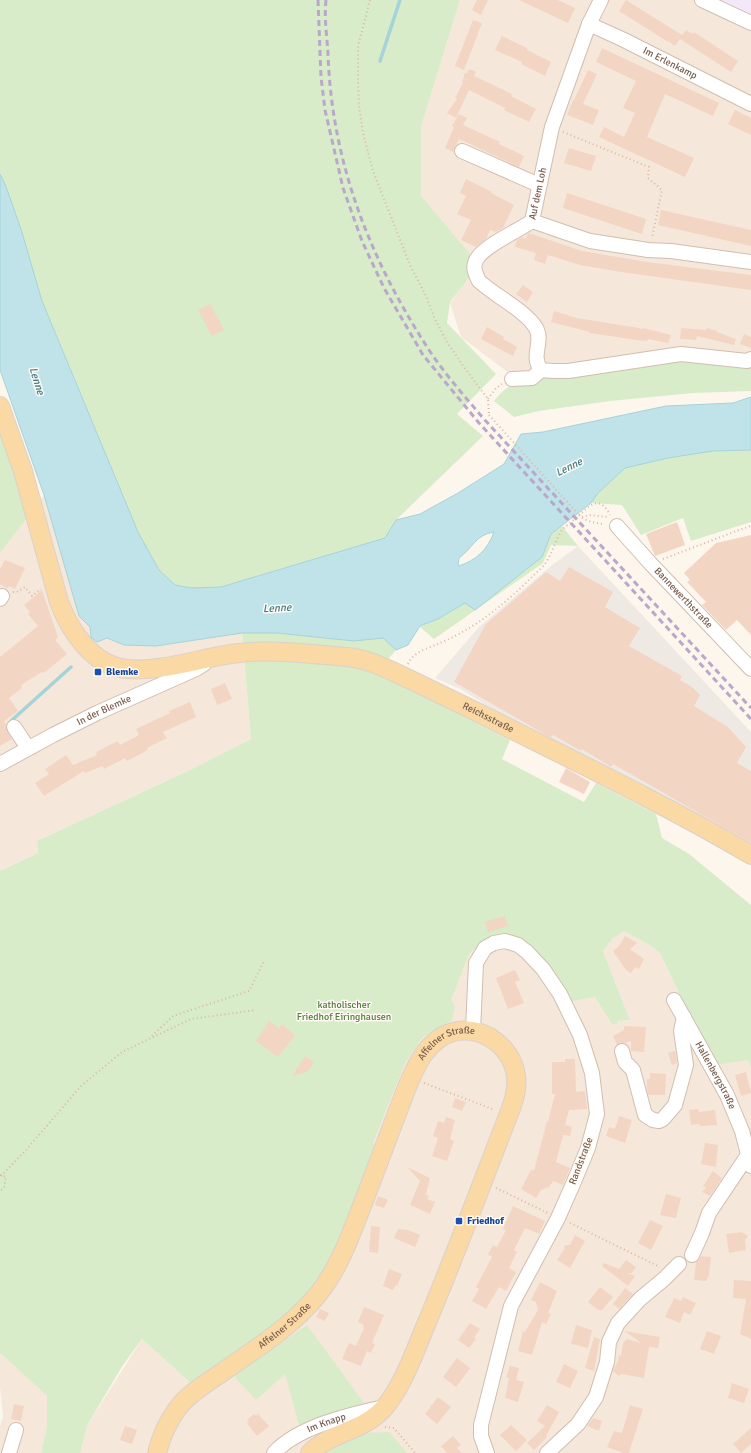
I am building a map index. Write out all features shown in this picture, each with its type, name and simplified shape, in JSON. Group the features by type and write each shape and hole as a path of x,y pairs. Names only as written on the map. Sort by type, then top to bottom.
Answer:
{"main road":[{"name":"Reichsstraße","path":"0,406 23,471 59,602 69,624 84,644 105,661 126,669 152,668 227,655 254,652 349,657 372,662 613,781 683,817 751,856"},
{"name":"Affelner Straße","path":"157,1453 165,1429 171,1418 187,1398 280,1331 319,1293 334,1271 347,1245 411,1078 420,1059 434,1043 443,1036 452,1032 464,1030 486,1035 501,1046 511,1058 517,1086 513,1104 413,1354 394,1395 379,1414 366,1423 322,1442 310,1453"}],"street":[{"name":"Auf dem Loh","path":"601,0 589,24 552,127 532,221 590,241 648,250 671,251 751,262"},
{"path":"702,0 751,23"},
{"name":"Im Erlenkamp","path":"589,24 751,104"},
{"path":"462,151 539,185"},
{"path":"532,221 523,228 504,237 484,252 475,262 474,267 479,281 520,312 536,328 539,338 536,361 541,370"},
{"path":"512,379 532,378 541,370 568,370 681,354 747,361 751,359"},
{"name":"Bannewerthstraße","path":"617,526 751,669"},
{"name":"In der Blemke","path":"0,764 103,710 196,670 204,664 206,659"},
{"path":"14,727 28,748"},
{"name":"Randstraße","path":"473,1031 476,962 485,948 494,942 505,941 518,945 543,969 560,994 580,1035 592,1073 597,1114 588,1148 558,1218 511,1306 481,1425 481,1436 488,1453"},
{"name":"Hallenbergstraße","path":"674,1000 727,1095 742,1131 750,1160 709,1213 692,1254"},
{"path":"622,1051 625,1062 633,1070 645,1115 653,1120 659,1121 663,1119 675,1105 686,1065 681,1031 684,1017"},
{"path":"547,1453 578,1424 596,1397 607,1362 609,1342 618,1323 640,1299 679,1264"},
{"name":"Im Knapp","path":"274,1453 280,1446 306,1431 354,1414 386,1407"},
{"path":"9,1453 16,1430"}],"path":[{"path":"370,0 358,46 359,106 363,132 373,171 410,265 425,294 435,319 451,348 488,399 490,415 580,516 594,523 617,526"},
{"path":"552,127 650,167 648,178 662,190 654,233"},
{"path":"488,399 496,388"},
{"path":"402,676 409,660 423,650 440,644 471,628 491,614 523,586 544,565 563,530 590,505 596,503 606,507 611,517 589,515 580,516"},
{"path":"651,564 716,538 751,526"},
{"path":"26,587 32,596 39,590"},
{"path":"149,1038 173,1016 249,991 264,961"},
{"path":"0,1191 4,1188 6,1177 1,1176 26,1150 81,1086 122,1052 190,1020 256,1010"},
{"path":"411,1078 498,1111"},
{"path":"483,1182 641,1256 660,1267 664,1279"},
{"path":"366,1423 371,1429 384,1427 394,1428 415,1453"}],"shaded area":[{"path":"460,0 751,0 751,357 530,375 509,373 461,337 450,303 470,275 421,196 421,127"},
{"path":"714,0 751,0 751,18"},
{"path":"44,495 79,616 90,627 91,637 107,638 124,645 156,646 242,633 251,739 192,769 37,841 38,853 0,871 0,553"},
{"path":"578,546 751,732 751,845 638,782 512,721 460,689 435,678 479,627 551,566"},
{"path":"623,930 648,944 660,953 680,995 680,999 748,1060 751,1068 751,1453 80,1453 88,1424 142,1339 194,1386 378,1147 224,1034 470,953 486,939 496,936 532,946 543,958 595,997 612,1023 617,1024 617,1021 630,1020 603,951 613,938"},
{"path":"0,1353 47,1396 47,1426 41,1453 0,1453 0,1426 3,1416 0,1387"}],"green space":[{"path":"0,0 460,0 421,127 421,196 470,254 471,275 450,302 447,323 496,374 457,414 483,436 396,520 385,538 221,587 191,588 175,585 159,570 138,532 42,301 21,229 0,174"},
{"path":"682,361 751,363 751,391 693,393 610,401 539,411 514,417 494,401 503,391 511,386 534,386 542,378"},
{"path":"0,416 30,514 0,553"},
{"path":"751,450 751,522 691,541 683,518 641,535 622,505 591,503 597,494 625,468 668,458 713,451"},
{"path":"562,526 578,546 551,545 543,563 434,639 420,627 438,619 542,557 551,534"},
{"name":"katholischer Friedhof Eiringhausen","path":"242,633 277,633 354,641 383,638 396,650 377,672 510,740 502,759 584,802 596,783 656,814 662,838 689,854 751,905 751,1068 748,1060 715,1065 680,999 680,995 660,953 648,944 624,931 613,938 603,951 630,1020 617,1021 617,1024 612,1024 595,997 572,1001 543,958 532,946 496,936 486,939 469,954 451,1000 455,1006 452,1020 423,1037 405,1063 373,1143 378,1147 341,1245 300,1306 194,1386 142,1339 123,1365 88,1424 80,1453 41,1453 47,1426 47,1396 0,1353 0,871 38,853 37,841 192,769 251,739"},
{"path":"307,1325 364,1403 299,1425 285,1374 256,1400 234,1376"},
{"path":"389,1432 407,1453 323,1453 364,1433"}],"water":[{"name":"Lenne","path":"0,174 21,229 42,301 138,532 159,570 175,585 191,588 221,587 385,538 396,520 420,514 458,493 504,464 521,434 543,432 666,406 733,403 751,397 751,450 713,451 668,458 625,468 597,494 591,503 551,534 542,557 475,610 465,603 438,619 420,626 408,645 396,650 383,638 354,641 277,633 242,633 156,646 124,645 107,638 97,642 91,637 90,627 79,616 44,495 0,370","holes":["494,532 485,549 476,558 458,566 459,558 478,539"]}],"building":[{"path":"477,0 488,0 481,15 472,10"},
{"path":"519,0 558,0 575,8 568,23"},
{"path":"626,0 682,35 686,30 693,34 694,32 738,61 731,72 680,39 675,46 619,11"},
{"path":"473,20 482,23 464,70 455,66"},
{"path":"502,36 551,62 545,76 521,64 522,62 495,50"},
{"path":"602,48 719,103 713,116 665,94 647,137 694,158 685,177 599,137 604,127 624,137 635,113 623,108 636,81 596,62"},
{"path":"469,69 476,72 474,76 512,94 511,96 536,109 529,122 469,90 456,118 447,113 457,99 455,98 463,83 465,73 467,73"},
{"path":"588,70 597,74 583,104 599,110 593,125 567,115"},
{"path":"735,110 751,118 751,135 728,124"},
{"path":"459,114 467,118 463,125 500,142 499,144 524,156 519,167 459,139 453,152 445,148 454,127 452,126"},
{"path":"569,148 596,156 591,171 564,163"},
{"path":"466,179 514,205 503,228 496,232 490,230 486,239 476,247 461,240 471,220 457,214 466,196 460,193"},
{"path":"567,193 646,219 642,234 563,208"},
{"path":"661,210 751,230 751,246 658,225"},
{"path":"529,233 582,251 647,262 751,275 751,290 580,265 548,255 545,264 534,260 536,253 515,247 517,240 522,237 525,239"},
{"path":"523,285 533,292 527,302 516,294"},
{"path":"210,304 224,330 212,336 198,310"},
{"path":"554,311 577,318 643,328 671,335 668,343 648,339 647,341 637,340 589,333 590,332 551,322"},
{"path":"487,327 517,347 513,356 481,339"},
{"path":"681,328 706,330 707,328 736,339 734,345 697,336 696,340 680,339"},
{"path":"744,334 751,337 751,348 740,344"},
{"path":"677,522 685,545 655,556 646,534"},
{"path":"751,535 751,635 737,620 726,630 702,605 706,602 687,582 690,580 684,573 716,543"},
{"path":"5,560 25,568 15,589 9,586 7,588 0,584 0,569"},
{"path":"569,567 613,592 605,607 640,628 629,646 682,676 680,680 692,687 700,695 694,706 728,727 746,747 737,763 751,771 751,843 613,764 611,767 582,749 581,751 553,735 551,737 548,736 454,682 486,624 546,572 560,581"},
{"path":"42,590 58,637 55,640 67,654 44,673 42,672 21,685 22,688 9,698 18,711 4,721 7,731 12,739 0,746 0,657 38,626 28,614 30,612 24,605"},
{"path":"225,683 232,699 217,705 211,689"},
{"path":"190,702 196,717 163,732 167,738 147,748 148,750 127,761 125,758 104,769 103,766 85,773 84,771 44,796 35,783 49,774 45,769 66,755 73,765 97,755 96,752 118,741 120,745 139,735 136,729 170,713 169,711"},
{"path":"566,768 590,782 584,794 559,782"},
{"path":"505,916 508,926 488,932 485,922"},
{"path":"625,936 637,943 630,949 644,959 639,969 635,967 631,973 626,970 613,951 619,946"},
{"path":"515,970 520,980 515,982 524,1003 508,1009 496,978"},
{"path":"269,1021 279,1028 282,1024 295,1035 278,1057 256,1041"},
{"path":"624,1026 646,1027 644,1052 631,1051 631,1041 617,1045 613,1036 624,1030"},
{"path":"675,1051 677,1063 672,1065 668,1053"},
{"path":"305,1056 314,1062 307,1072 292,1076"},
{"path":"565,1059 575,1059 576,1092 585,1091 587,1109 569,1110 565,1125 572,1127 570,1136 563,1135 556,1162 570,1168 563,1185 553,1181 549,1187 541,1190 536,1198 521,1189 531,1170 534,1171 555,1094 552,1094 552,1062 565,1062"},
{"path":"746,1072 751,1093 741,1096 735,1075"},
{"path":"650,1073 666,1074 665,1095 648,1095 647,1079 650,1079"},
{"path":"455,1098 466,1102 462,1111 452,1107"},
{"path":"698,1109 699,1112 715,1110 717,1125 691,1125 689,1110"},
{"path":"619,1116 632,1120 625,1143 606,1136 609,1127 615,1129"},
{"path":"446,1117 455,1120 450,1139 454,1141 447,1161 432,1156 438,1138 433,1136 438,1121 444,1123"},
{"path":"705,1143 718,1145 716,1167 701,1164"},
{"path":"407,1167 430,1178 426,1195 429,1196 427,1199 435,1202 430,1214 410,1205 420,1181"},
{"path":"713,1171 722,1178 710,1196 702,1192 706,1187 703,1186"},
{"path":"666,1194 681,1198 676,1218 660,1215"},
{"path":"378,1196 388,1200 384,1208 375,1205"},
{"path":"513,1206 545,1221 539,1234 525,1228 514,1250 517,1252 509,1268 516,1272 506,1291 499,1287 486,1309 472,1301 479,1289 476,1287 492,1257 488,1254 493,1245 497,1247 506,1230 503,1229"},
{"path":"650,1220 663,1226 651,1250 638,1243"},
{"path":"371,1226 380,1227 378,1253 369,1252"},
{"path":"398,1229 408,1230 420,1235 415,1247 394,1238"},
{"path":"742,1232 748,1236 745,1240 746,1250 729,1253 726,1234"},
{"path":"575,1235 585,1241 570,1268 557,1260 564,1251 565,1245 570,1245"},
{"path":"701,1256 711,1257 709,1275 706,1281 694,1280 696,1262"},
{"path":"626,1260 636,1267 632,1273 627,1273 635,1276 628,1286 602,1266 604,1263 619,1269"},
{"path":"389,1269 402,1274 397,1286 396,1285 393,1290 383,1286"},
{"path":"734,1280 751,1281 751,1339 740,1334 746,1299 733,1298"},
{"path":"540,1282 557,1291 548,1313 551,1314 546,1324 542,1322 532,1355 518,1351 523,1331 525,1332 538,1310 536,1302 531,1300"},
{"path":"600,1287 613,1297 602,1310 598,1310 588,1302"},
{"path":"625,1288 633,1294 619,1309 613,1304"},
{"path":"683,1297 696,1303 690,1315 684,1312 680,1323 665,1317 674,1298 681,1301"},
{"path":"364,1307 384,1315 372,1343 375,1344 371,1353 367,1351 361,1366 342,1359 349,1343 356,1346 364,1328 364,1325 358,1322"},
{"path":"320,1309 329,1313 325,1321 316,1317"},
{"path":"470,1323 480,1329 474,1338 476,1339 469,1348 458,1340"},
{"path":"576,1325 592,1330 588,1348 571,1344"},
{"path":"625,1331 660,1337 658,1348 649,1347 644,1378 621,1374 619,1376 613,1371 619,1355 621,1356 623,1343 627,1339 641,1343"},
{"path":"707,1331 721,1336 714,1354 700,1349"},
{"path":"594,1337 600,1339 594,1371 585,1368"},
{"path":"457,1358 470,1368 456,1387 443,1377"},
{"path":"564,1364 578,1371 570,1388 556,1382"},
{"path":"510,1366 519,1368 516,1380 524,1382 518,1402 505,1398 509,1378 506,1377"},
{"path":"732,1383 749,1389 744,1403 728,1398"},
{"path":"438,1397 451,1407 437,1424 425,1414"},
{"path":"14,1404 24,1406 21,1421 11,1419"},
{"path":"547,1405 559,1412 546,1436 547,1437 534,1450 527,1443 545,1426 537,1421"},
{"path":"630,1405 643,1409 629,1453 623,1453 607,1447 614,1431 622,1433"},
{"path":"254,1414 256,1416 258,1414 269,1426 257,1436 247,1423 249,1421 247,1420"},
{"path":"593,1418 602,1421 599,1431 587,1426"},
{"path":"511,1425 527,1440 516,1451 500,1435"},
{"path":"125,1426 137,1430 132,1444 120,1440"},
{"path":"751,1428 751,1444 741,1453 733,1444"},
{"path":"453,1436 461,1445 457,1448 462,1453 447,1453 441,1446"}],"waterway":[{"path":"380,61 400,0"},
{"name":"Blemke","path":"12,720 71,667"}],"railway":[{"path":"318,0 321,77 325,110 343,188 362,241 384,288 423,355 479,423 751,719"},
{"path":"326,0 325,20 331,95 337,134 346,172 372,245 408,316 429,350 462,394 751,708"}],"place":[{"name":"Blemke","path":"98,672"},
{"name":"Friedhof","path":"459,1221"}]}
